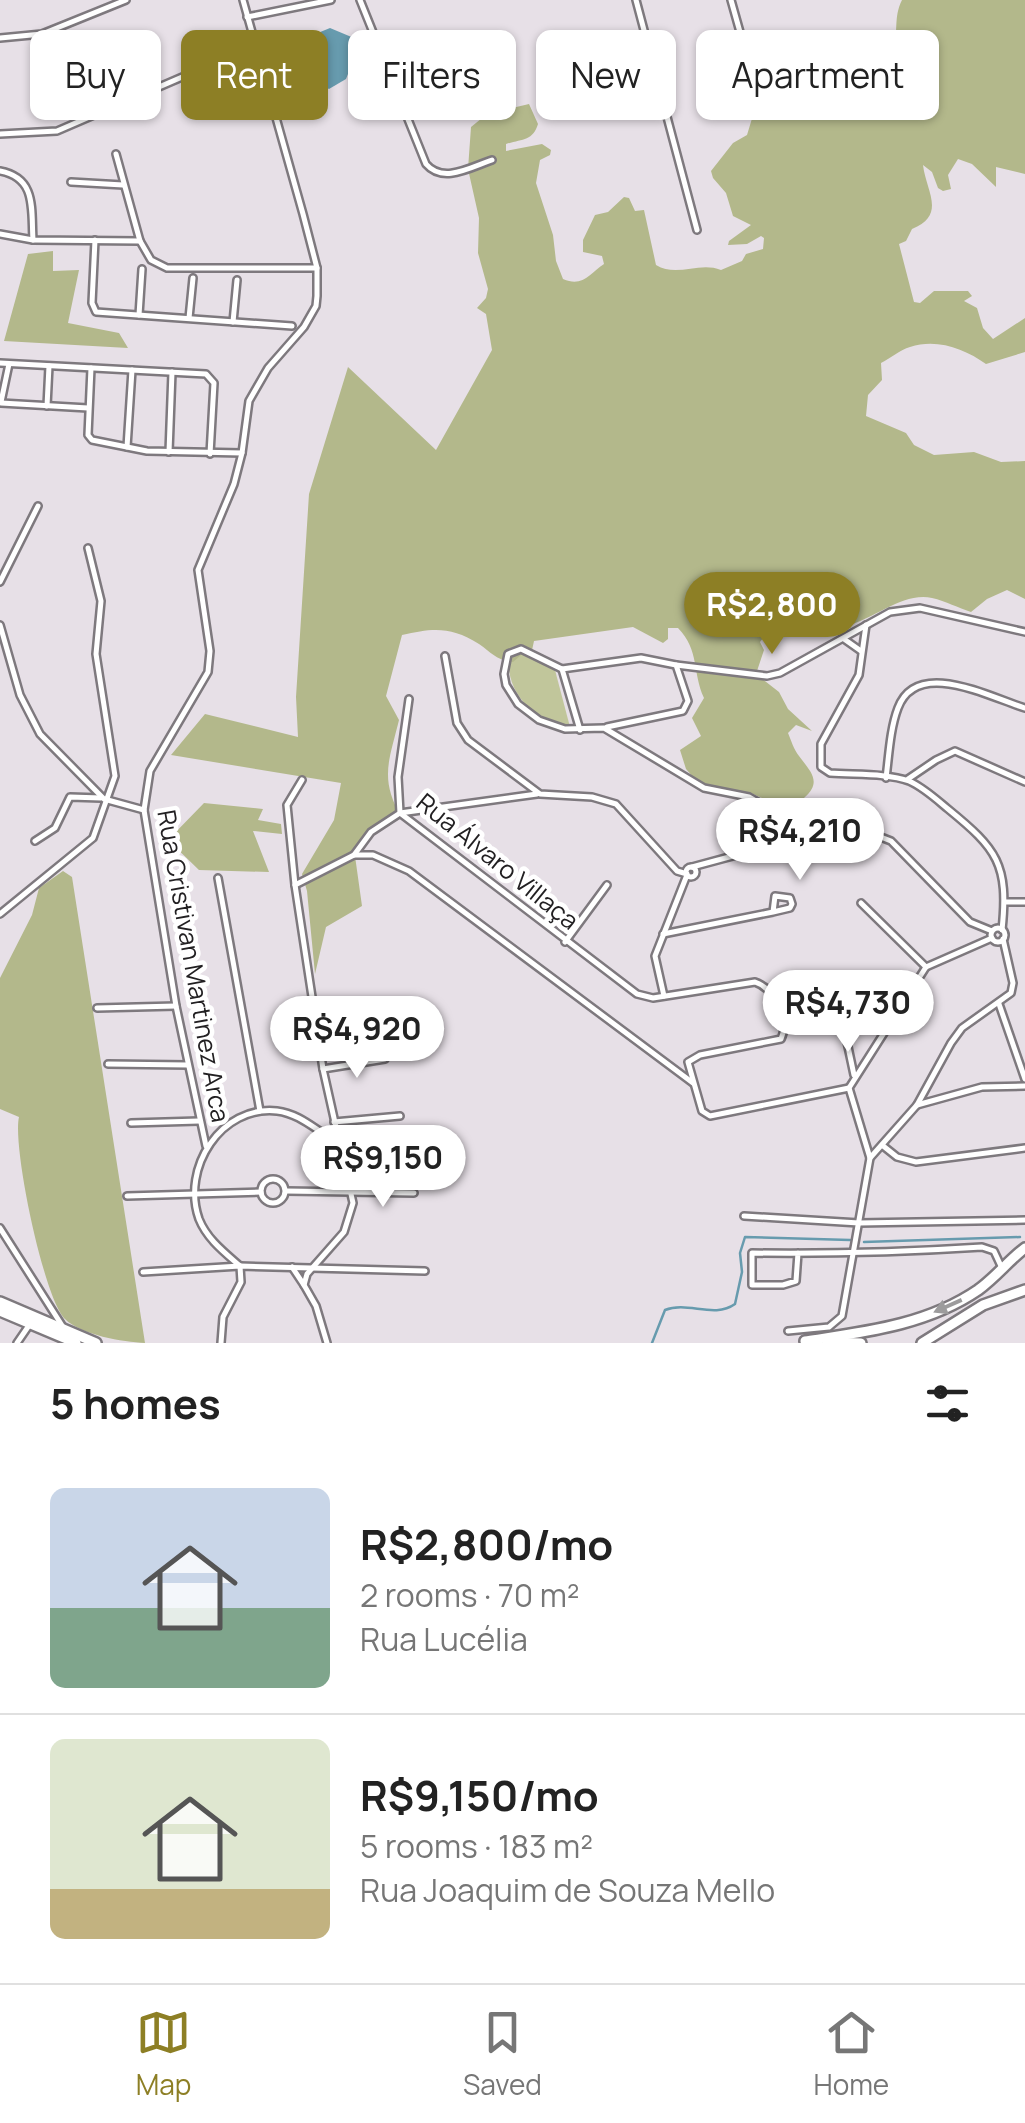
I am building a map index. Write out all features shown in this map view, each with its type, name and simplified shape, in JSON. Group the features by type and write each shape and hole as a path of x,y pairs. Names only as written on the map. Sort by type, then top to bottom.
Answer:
{"highway":[{"path":"800,1342 892,1328 954,1304 1000,1274 1025,1248"},
{"path":"1000,1274 1003,1288 1021,1292"},
{"path":"922,1343 984,1305 1021,1292"},
{"path":"0,1302 96,1343"},
{"path":"0,1311 76,1343"},
{"path":"800,1342 858,1342"}],"street":[{"path":"95,0 98,11"},
{"path":"0,38 34,36 126,0"},
{"path":"243,0 250,30"},
{"path":"247,17 331,0"},
{"path":"360,0 426,164 432,171 446,175 492,160"},
{"path":"636,0 697,230"},
{"path":"732,0 740,30"},
{"path":"0,134 57,130 181,77"},
{"path":"90,368 90,439 169,452 242,453 249,401 268,368 304,327 316,306 317,268 275,120"},
{"path":"116,154 140,241 151,260 167,268 317,268"},
{"path":"0,172 18,176 26,186 33,240"},
{"path":"71,182 125,185"},
{"path":"0,234 33,240 140,241"},
{"path":"95,240 92,307 100,313 292,326"},
{"path":"139,316 142,269"},
{"path":"189,318 192,278"},
{"path":"233,322 237,280"},
{"path":"0,363 206,374 212,379 210,454"},
{"path":"9,364 0,404 89,408"},
{"path":"48,406 49,366"},
{"path":"127,447 132,370"},
{"path":"169,452 172,372"},
{"name":"Rua Cristivan Martinez Arca","path":"206,1146 176,1006 144,793 158,755 208,672 210,650 198,570 230,497 242,453"},
{"path":"0,582 38,506"},
{"path":"0,914 93,838 115,776 96,654 101,601 88,548"},
{"path":"1003,939 999,942 970,922 891,841 873,834 832,834 786,818 749,797 704,788 629,732 550,726 528,713 512,696 504,674 508,654 521,649 562,668 641,658 767,676 780,673 890,612 920,608 1025,632"},
{"path":"0,625 32,722 106,799"},
{"path":"866,625 858,676 821,744 821,767 830,773 906,780 974,830 996,856 1006,902 1002,930 1013,988 999,1004 979,1012 950,1042 917,1105 870,1158"},
{"path":"844,639 862,650"},
{"path":"445,656 457,723 464,736 540,794"},
{"path":"604,728 629,732 683,711 688,701 676,665"},
{"path":"562,668 580,730"},
{"path":"886,778 896,712 905,694 925,682 969,689 1025,708"},
{"name":"Rua Álvaro Villaça","path":"409,699 398,777 400,813 637,994 664,996"},
{"path":"906,780 954,751 1025,782"},
{"path":"302,780 287,805 295,884 323,1069 352,1192 348,1223 307,1274 304,1284"},
{"path":"354,856 371,832 400,813 540,794 592,797 616,804 673,866 691,872"},
{"path":"35,841 54,828 70,796 106,799 144,810"},
{"path":"786,818 766,847 704,862 691,872 655,956 664,996 756,982 771,993 785,1023 784,1035 775,1042 692,1058 688,1062 702,1111 710,1116 849,1088 926,968 1002,930"},
{"path":"295,884 354,856 374,855 409,871 694,1083"},
{"path":"218,878 260,1111"},
{"path":"566,942 607,885"},
{"path":"1006,902 1025,902"},
{"path":"861,903 926,968"},
{"path":"663,934 773,912"},
{"path":"917,1105 982,1087 1025,1083 999,1004"},
{"path":"96,1008 176,1006"},
{"path":"323,1069 385,1059 379,1033"},
{"path":"848,1042 855,1078"},
{"path":"108,1064 188,1065"},
{"path":"788,1330 836,1324 848,1297 870,1158 849,1088"},
{"path":"221,1343 223,1316 241,1282 240,1266 212,1241 197,1210 195,1193 206,1146 228,1125 260,1111 298,1116 340,1143"},
{"path":"334,1122 400,1116"},
{"path":"130,1123 199,1121"},
{"path":"882,1146 897,1157 916,1162 1025,1148"},
{"path":"273,1178 281,1180 286,1192 274,1203 266,1201 261,1192 264,1182 273,1178"},
{"path":"127,1196 261,1192"},
{"path":"286,1192 414,1193"},
{"path":"744,1216 859,1223 1025,1220"},
{"path":"0,1228 65,1329"},
{"path":"798,1253 796,1281 752,1285 752,1253 798,1253 854,1254 990,1248 998,1256 1000,1274"},
{"path":"143,1272 240,1266 426,1271"},
{"path":"292,1267 321,1319 327,1343"},
{"path":"18,1343 30,1324"}],"green space":[{"path":"902,0 1025,0 1025,174 996,167 996,187 972,164 958,159 948,175 951,189 943,191 923,165 932,209 929,217 899,244 914,302 920,303 934,291 968,291 972,296 964,301 977,308 983,328 993,339 1025,318 1025,352 986,364 940,344 906,348 881,363 882,380 868,395 866,416 906,433 914,445 934,455 974,452 1001,462 1025,461 1025,599 1007,590 971,612 921,597 900,602 847,626 827,618 774,614 760,642 764,650 756,674 779,692 788,709 812,731 796,725 788,733 814,781 805,797 785,809 751,793 700,785 686,769 680,750 701,736 692,718 704,698 693,653 678,628 668,628 668,639 663,643 633,627 534,641 531,655 521,655 513,662 498,658 469,638 450,631 402,635 386,696 399,720 388,781 402,818 371,833 355,856 362,906 326,927 315,974 302,874 334,820 341,783 171,755 205,714 298,737 296,697 309,494 348,367 436,450 492,350 486,314 477,308 488,289 478,253 479,218 468,169 471,127 480,120 516,120 516,107 529,104 538,124 536,130 526,138 506,144 506,151 542,144 551,150 550,155 540,160 536,183 563,279 581,281 604,264 602,256 583,252 583,240 595,215 608,212 624,197 629,198 635,211 644,210 656,265 672,270 721,270 742,261 746,254 763,249 761,236 747,244 728,245 751,225 733,216 726,193 711,171 733,143 747,135 752,120 939,120 939,30 897,30"},
{"path":"53,251 53,271 79,270 68,323 119,333 128,348 4,341 28,254"},
{"path":"521,653 555,670 570,727 536,714 519,696 509,662"},
{"path":"204,803 263,809 258,820 281,824 282,834 253,831 269,872 199,870 168,840"},
{"path":"63,871 72,877 145,1343 92,1333 65,1319 39,1254 20,1158 19,1117 0,1109 0,978 32,915 39,888"}],"water":[{"path":"330,28 348,36 348,74 329,89 328,30"}],"waterway":[{"path":"652,1343 665,1310 718,1310 735,1304 745,1237 850,1240"},
{"path":"864,1242 1020,1237"}]}
